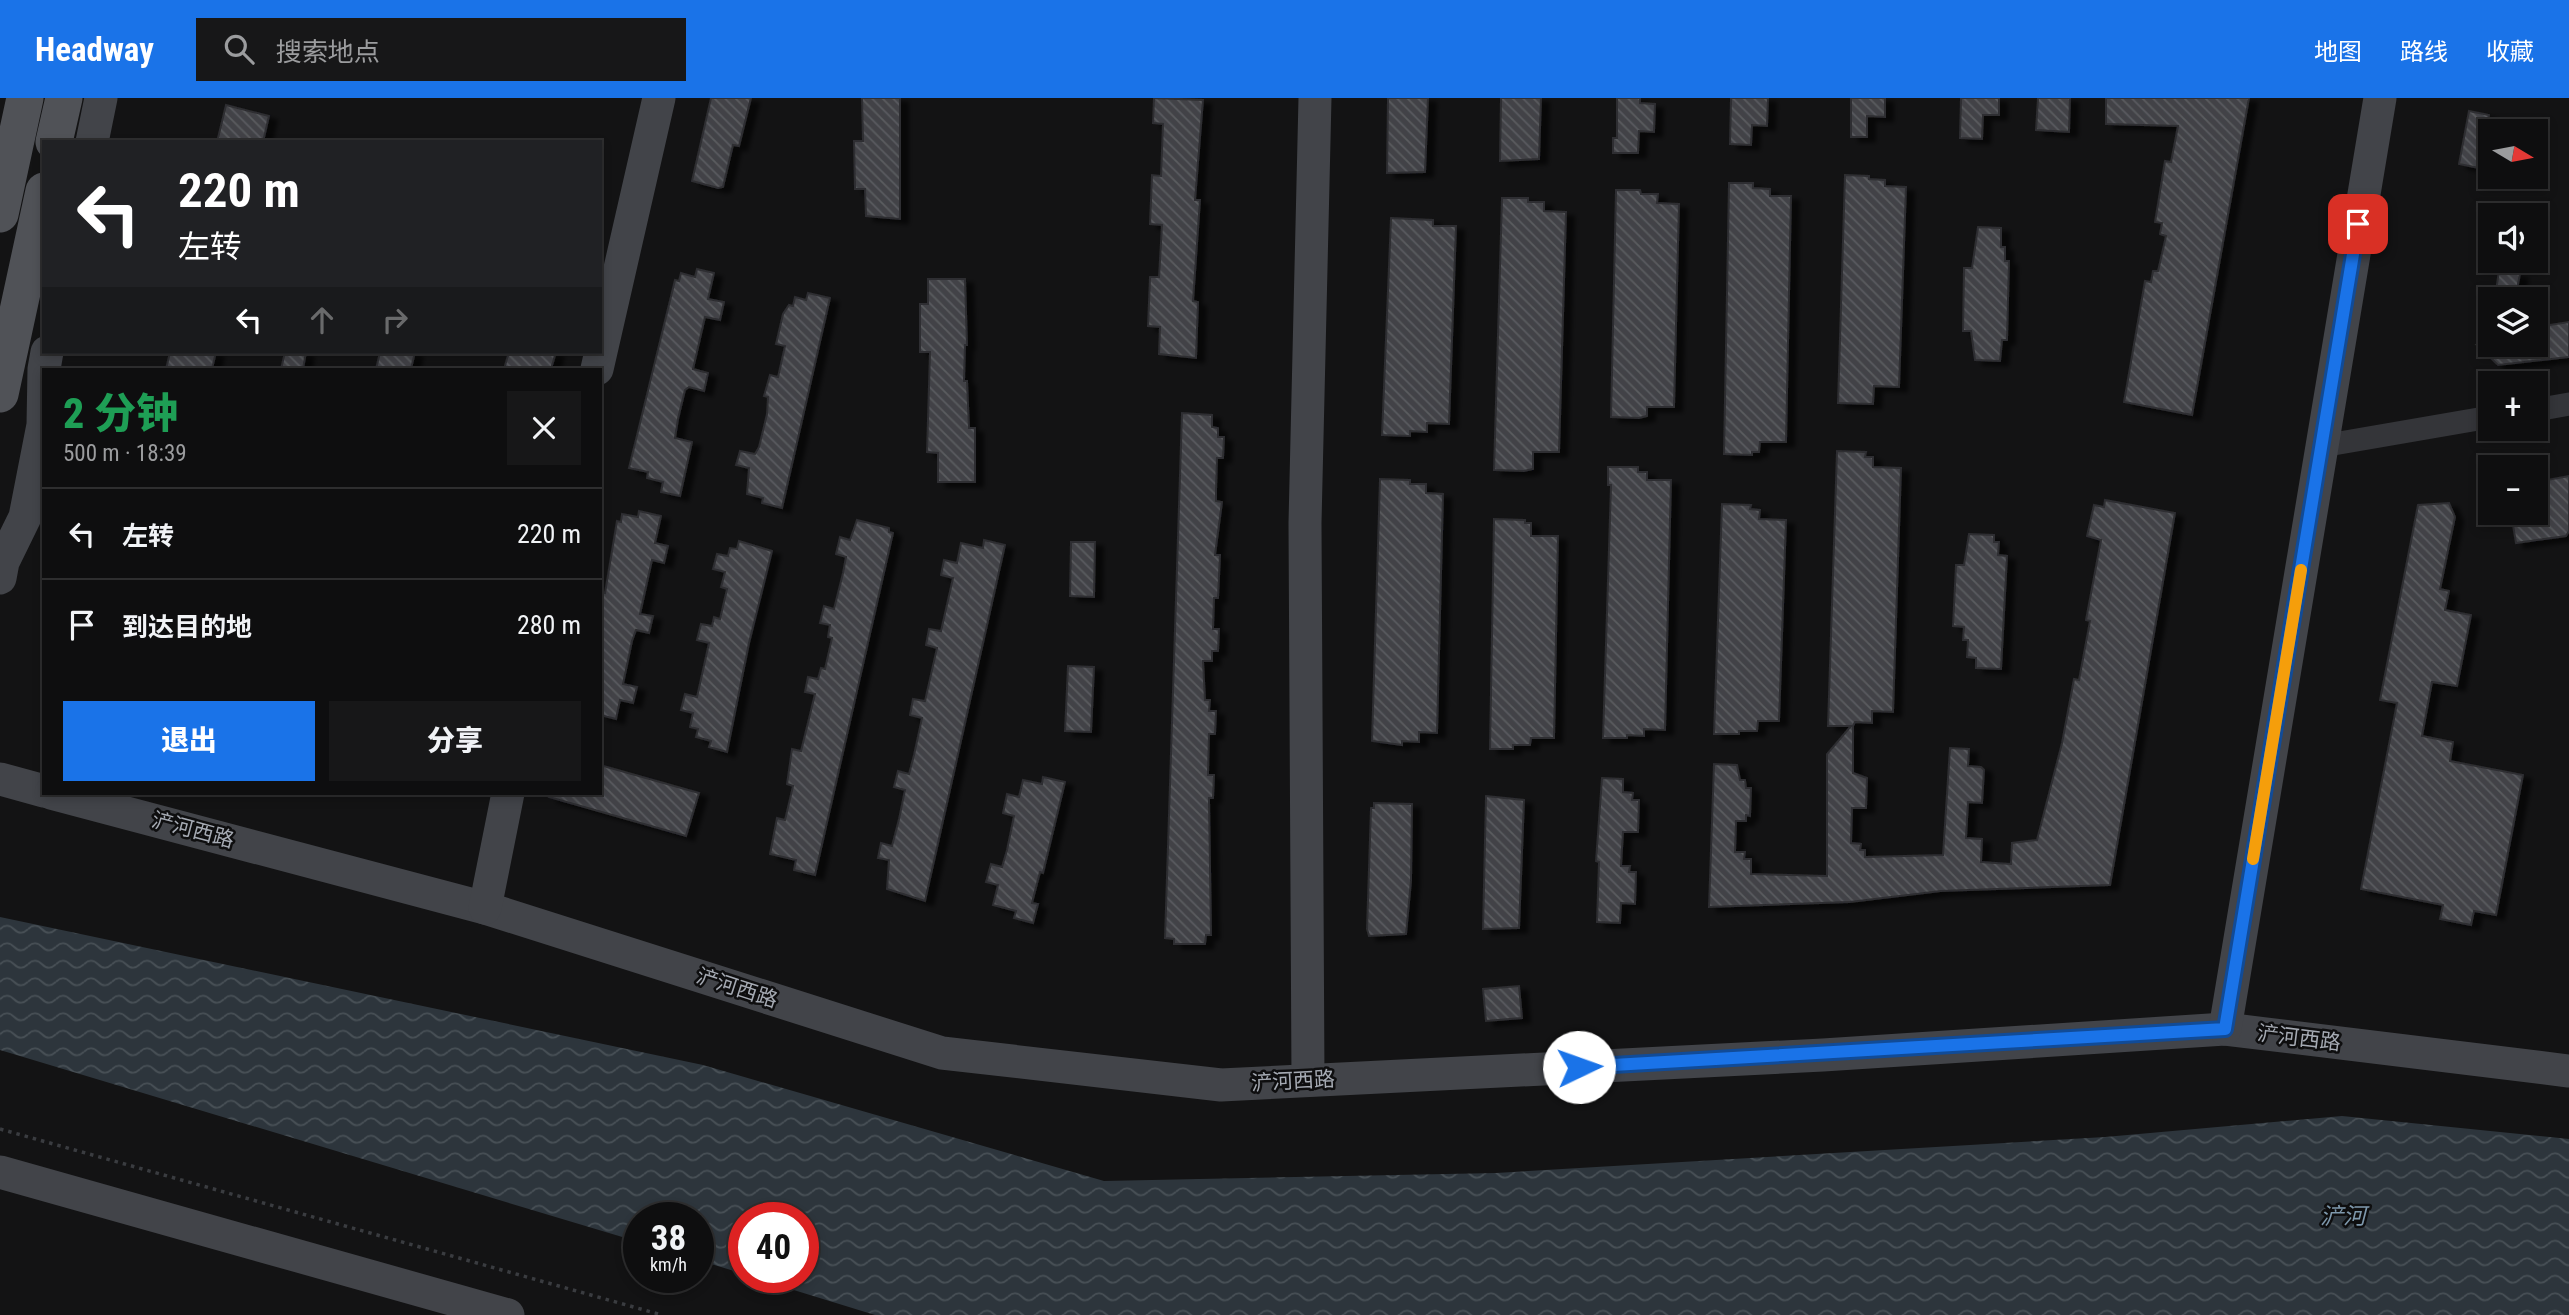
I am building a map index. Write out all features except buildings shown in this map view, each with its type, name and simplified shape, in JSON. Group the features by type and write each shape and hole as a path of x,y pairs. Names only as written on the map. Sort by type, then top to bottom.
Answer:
{"main road":[{"path":"0,214 26,98"},
{"path":"54,140 64,98"},
{"path":"0,394 42,200"}],"street":[{"path":"92,140 101,98"},
{"path":"602,347 659,98"},
{"path":"1308,1080 1305,523 1315,98"},
{"path":"2225,1029 2380,98"},
{"path":"2548,408 2569,404"},
{"path":"2322,446 2478,419"},
{"path":"0,578 3,562 25,517 42,430"},
{"path":"0,779 42,790"},
{"name":"浐河西路","path":"59,795 485,908 942,1053 1220,1085 1823,1055 2225,1029 2569,1071"},
{"path":"485,908 508,795"},
{"path":"0,1172 508,1315"}],"path":[{"path":"0,1129 662,1315"}],"water":[{"name":"浐河","path":"0,917 703,1065 1104,1181 1496,1173 2105,1137 2342,1116 2569,1139 2569,1315 875,1315 804,1293 819,1293 819,1202 728,1202 728,1269 714,1265 714,1202 623,1202 623,1237 0,1050"}],"slow traffic":[{"path":"2253,859 2301,570"}],"route":[{"path":"1579,1067 1823,1055 2225,1029 2358,224"}]}
